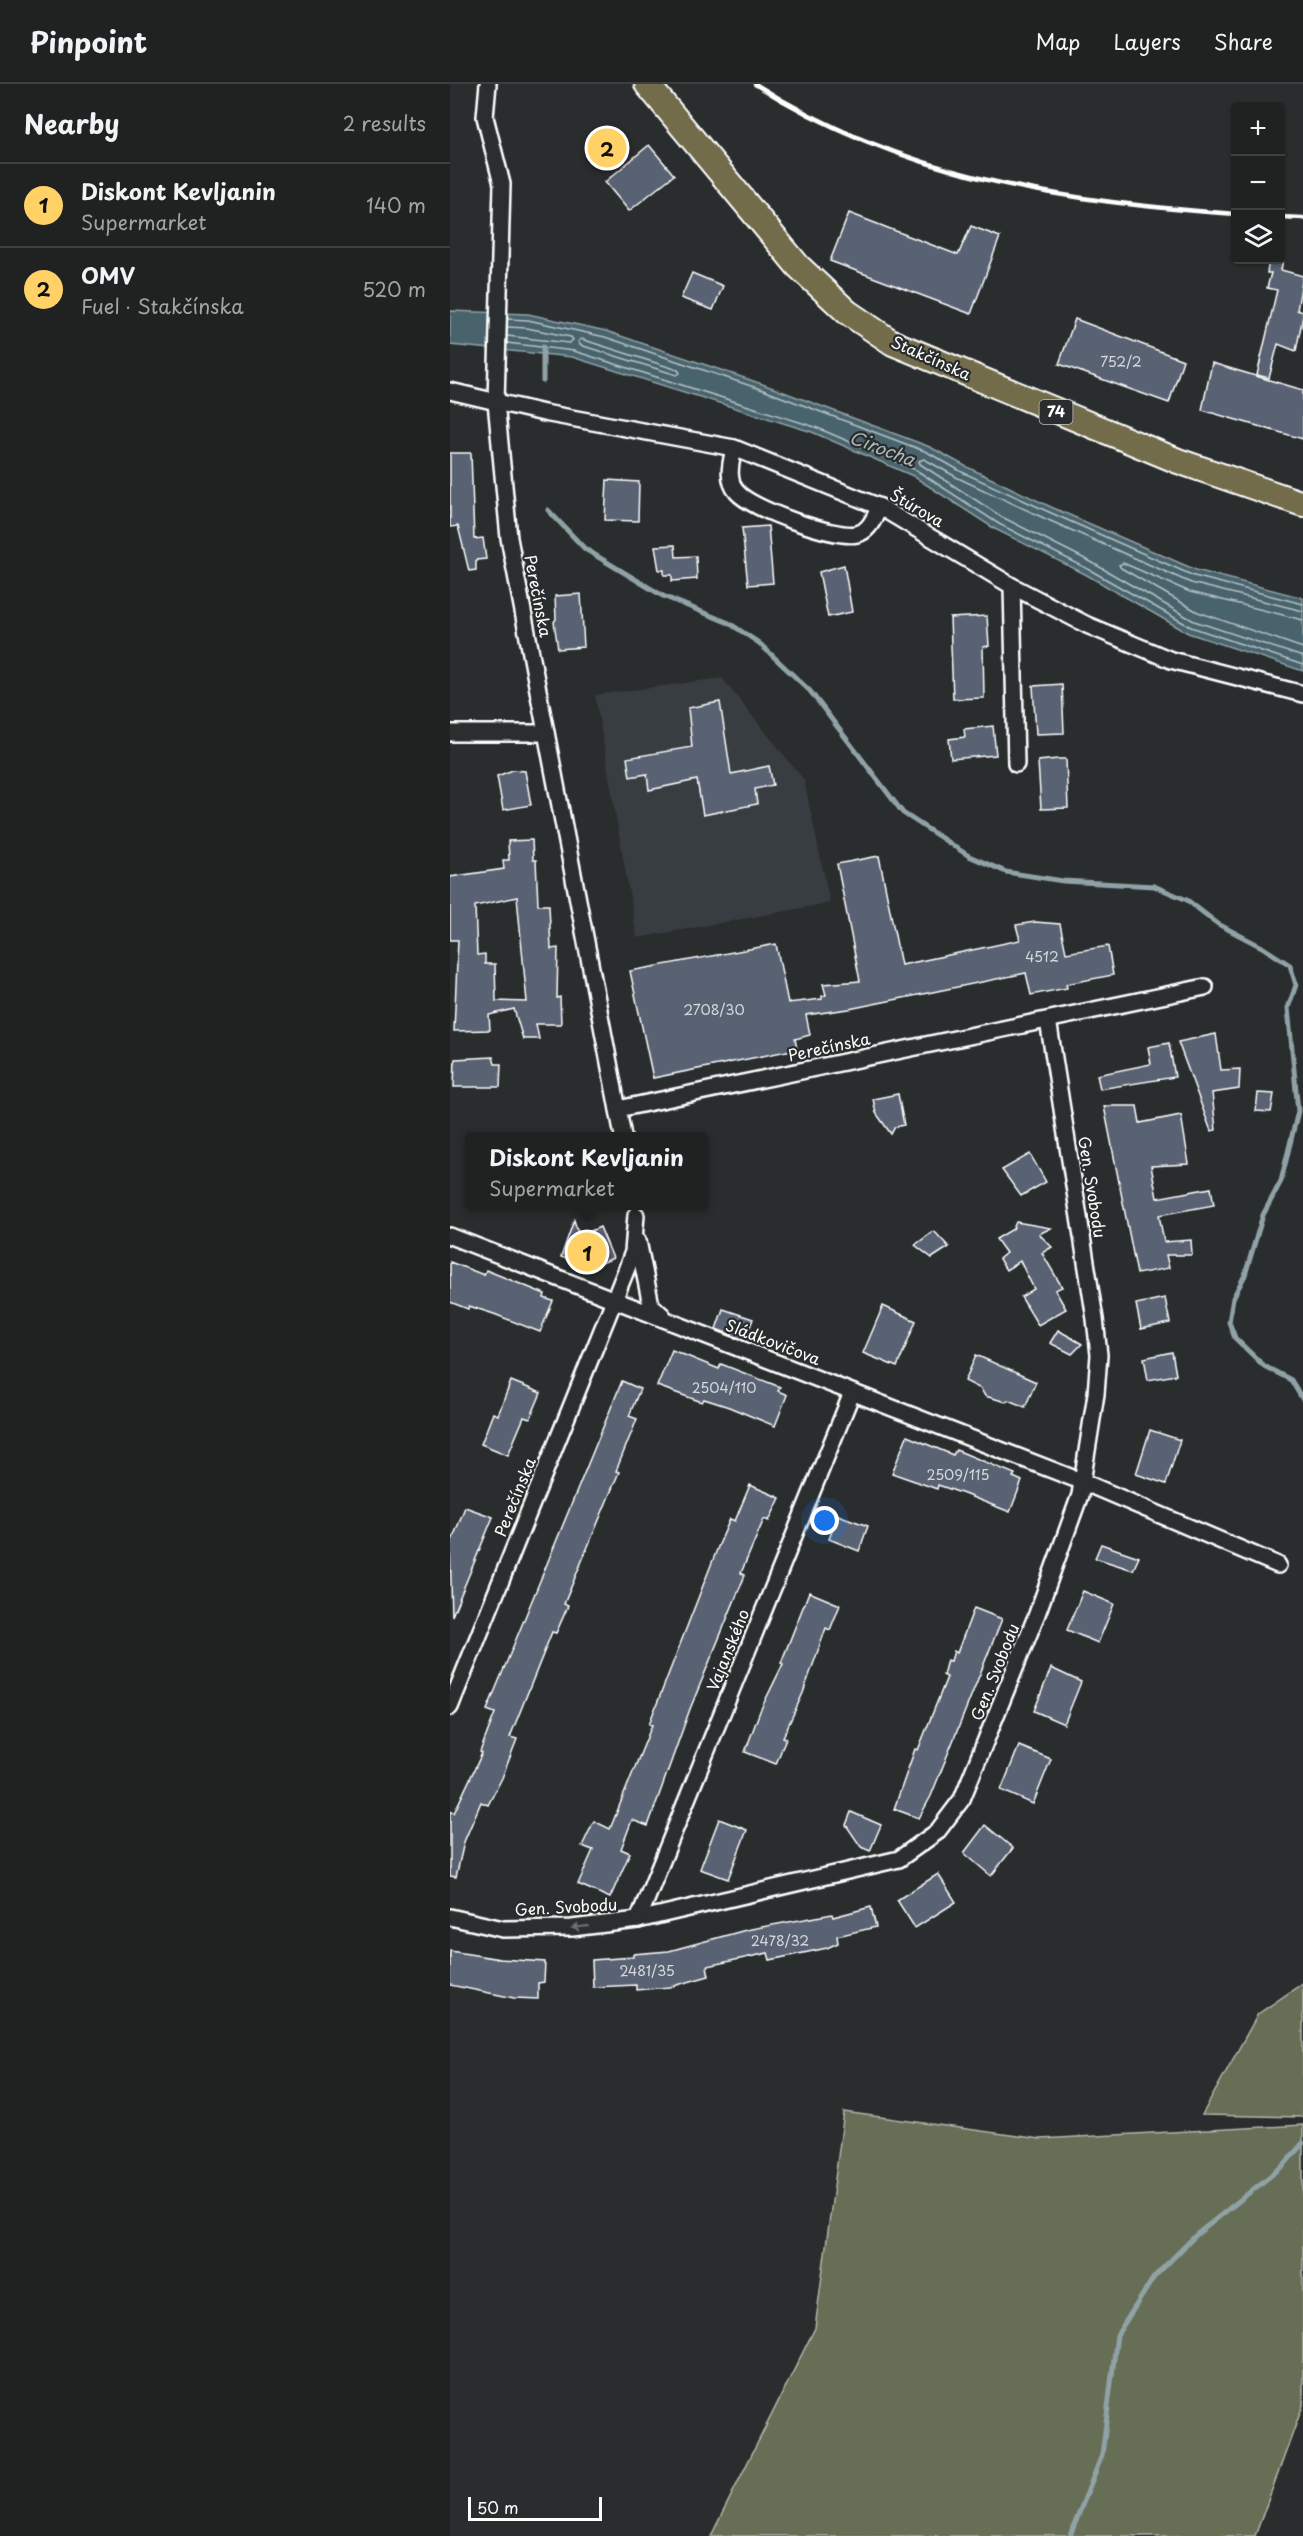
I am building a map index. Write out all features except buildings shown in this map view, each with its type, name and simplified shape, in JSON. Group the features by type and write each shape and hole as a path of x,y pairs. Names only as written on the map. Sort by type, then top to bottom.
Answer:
{"main road":[{"name":"Stakčínska","path":"647,84 798,266 847,312 893,343 1178,461 1303,504"}],"street":[{"name":"Perečínska","path":"488,84 485,117 502,184 502,266 496,402 508,538 622,1132"},
{"name":"Štúrova","path":"450,391 734,448 880,507 1012,586 1087,625 1171,660 1303,694"},
{"path":"734,448 730,480 738,493 757,506 827,531 848,535 868,528 880,507"},
{"path":"1012,586 1016,764"},
{"path":"450,733 546,733"},
{"name":"Perečínska","path":"618,1109 1205,987"},
{"name":"Gen. Svobodu","path":"450,1917 504,1929 572,1928 638,1920 899,1859 937,1832 962,1799 1037,1614 1083,1482 1096,1394 1099,1355 1048,1020"},
{"name":"Perečínska","path":"450,1707 633,1251 636,1210"},
{"path":"636,1210 655,1292 669,1321"},
{"path":"636,1210 639,1249 651,1305 669,1321"},
{"name":"Sládkovičova","path":"450,1236 1083,1482 1278,1565"},
{"path":"612,1299 629,1299 638,1293 645,1281 648,1255"},
{"path":"592,1291 612,1290 620,1282"},
{"name":"Vajanského","path":"638,1920 852,1393"}],"shaded area":[{"path":"722,678 804,780 830,903 637,938 595,695"}],"green space":[{"path":"1303,1983 1303,2117 1202,2115 1258,2014"},
{"path":"844,2112 1040,2139 1303,2125 1303,2405 1255,2536 711,2536 815,2328"}],"water":[{"name":"Cirocha","path":"450,311 528,314 606,331 765,385 930,447 1051,507 1196,570 1303,598 1303,671 1188,633 1085,574 995,529 913,476 812,432 572,357 450,345"}],"waterway":[{"path":"543,347 543,381"},
{"path":"548,510 585,549 663,596 729,623 759,643 810,691 903,813 969,856 1006,872 1063,881 1154,886 1187,900 1218,924 1290,965 1296,985 1288,1008 1298,1111 1281,1181 1263,1215 1245,1275 1233,1298 1229,1322 1235,1338 1264,1366 1291,1380 1303,1400"},
{"path":"1070,2536 1102,2455 1117,2335 1154,2277 1196,2235 1284,2165 1303,2143"}],"railway":[{"path":"755,84 811,116 869,142 927,163 986,180 1109,202 1231,214"},
{"path":"1285,217 1303,218"}],"place":[{"name":"OMV","path":"607,148"},
{"name":"Diskont Kevljanin","path":"587,1252"}]}
